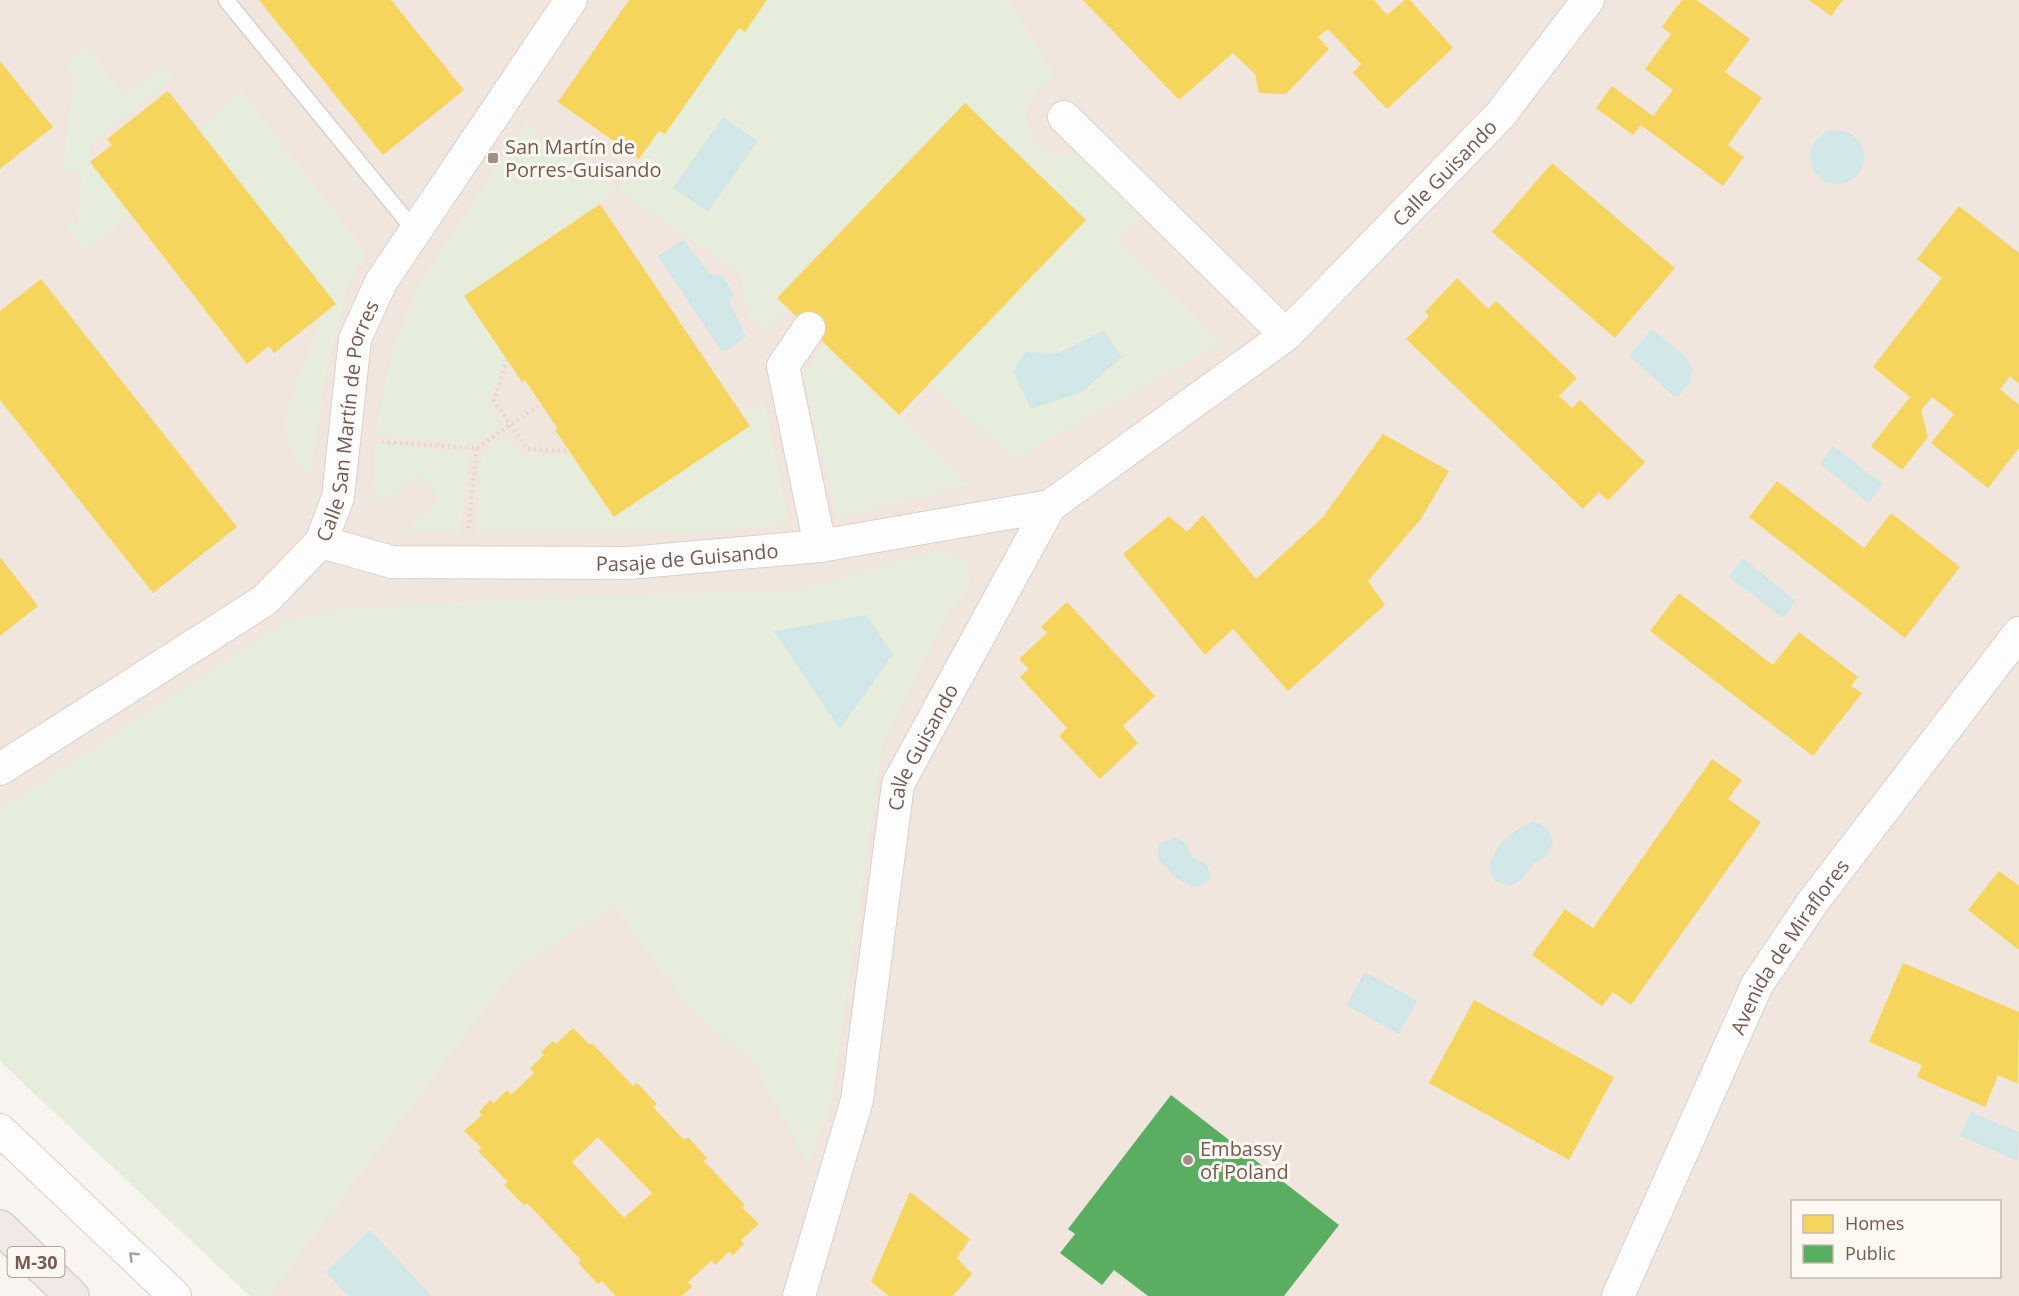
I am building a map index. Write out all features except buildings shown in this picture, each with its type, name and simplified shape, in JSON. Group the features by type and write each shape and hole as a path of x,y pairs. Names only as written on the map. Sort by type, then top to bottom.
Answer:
{"highway":[{"name":"M-30","path":"0,1227 72,1296"}],"street":[{"name":"Calle San Martín de Porres","path":"0,769 265,600 321,542 338,497 355,339 381,282 571,0"},
{"name":"Calle Guisando","path":"799,1296 857,1100 898,784 1050,506 1286,335 1501,114 1588,0"},
{"path":"1064,117 1286,335"},
{"path":"809,328 783,366 820,546"},
{"name":"Pasaje de Guisando","path":"321,542 392,562 629,563 820,546 1050,506"},
{"name":"Avenida de Miraflores","path":"1618,1296 1757,985 1812,903 2019,633"},
{"path":"0,1130 175,1296"}],"lane":[{"path":"225,0 415,231"}],"path":[{"path":"507,360 494,400 510,426 526,449 570,451"},
{"path":"375,441 477,448 541,404"},
{"path":"467,533 477,448"}],"shaded area":[{"path":"0,0 2019,0 2019,1296 250,1296 0,1061"},
{"path":"723,117 758,141 708,212 673,188"},
{"path":"1837,130 1847,132 1856,138 1862,147 1864,157 1862,167 1856,176 1847,182 1837,184 1827,182 1818,176 1812,167 1810,157 1812,147 1818,138 1827,132"},
{"path":"683,240 711,275 721,274 734,294 729,300 746,337 723,353 658,256"},
{"path":"1652,329 1687,358 1693,370 1689,384 1676,398 1629,356"},
{"path":"1104,330 1122,357 1082,392 1031,409 1013,371 1026,352 1059,353"},
{"path":"1833,446 1883,484 1869,503 1820,464"},
{"path":"1743,558 1796,601 1783,618 1729,577"},
{"path":"866,615 893,654 840,729 774,631"},
{"path":"1534,821 1547,828 1553,840 1548,855 1533,864 1524,878 1510,886 1495,881 1489,868 1495,852 1511,834"},
{"path":"1175,837 1185,842 1192,857 1206,863 1211,876 1203,885 1193,887 1176,878 1158,859 1159,844"},
{"path":"1365,972 1417,1001 1399,1034 1346,1005"},
{"path":"1971,1112 2019,1132 2018,1161 1960,1136"},
{"path":"370,1230 432,1296 348,1296 326,1272"}],"green space":[{"path":"767,0 1009,0 1055,76 1036,90 1025,114 1031,137 1051,154 1078,154 1140,215 1115,240 1222,343 1013,460 930,382 1086,220 965,103 778,297 789,309 764,332 748,315 740,275 619,190 659,131 665,134 739,28 745,32"},
{"path":"86,45 124,95 164,65 174,78 90,144 90,162 131,214 85,251 69,231 70,223 78,223 82,175 63,170 74,77 65,63"},
{"path":"241,91 366,253 348,283 325,375 311,472 299,468 287,434 287,411 322,316 336,304 198,129"},
{"path":"526,124 619,190 464,296 507,360 489,403 501,426 474,443 375,436 392,353 418,286"},
{"path":"825,342 969,485 837,519 805,376"},
{"path":"764,400 789,524 693,533 476,533 482,454 507,436 520,453 573,456 614,517 742,414"},
{"path":"375,442 470,455 459,533 406,532 439,497 418,474 380,505 374,480"},
{"path":"942,550 967,560 970,585 947,615 882,744 832,1096 808,1165 759,1070 682,998 615,906 513,970 268,1296 250,1296 0,1061 0,810 283,622 352,608 537,598 795,590"}],"place":[{"name":"San Martín de Porres-Guisando","path":"493,158"},
{"name":"Embassy of Poland","path":"1188,1160"}]}
